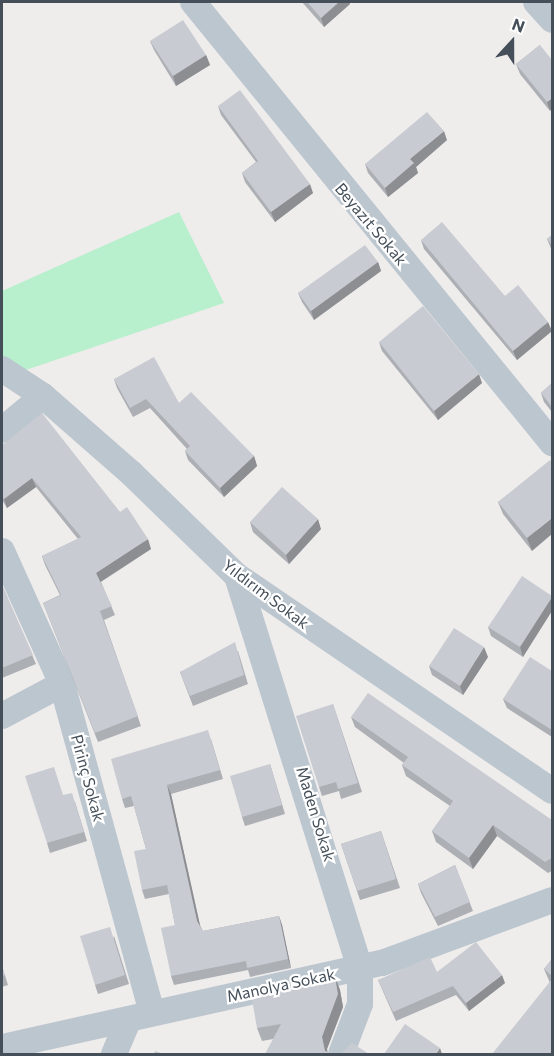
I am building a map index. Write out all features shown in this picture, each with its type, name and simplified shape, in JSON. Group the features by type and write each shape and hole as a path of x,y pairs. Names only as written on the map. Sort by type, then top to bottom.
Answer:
{"street":[{"name":"Beyazıt Sokak","path":"194,2 552,443"},
{"path":"536,2 552,20"},
{"name":"Yıldırım Sokak","path":"2,369 43,396 237,576 552,791"},
{"path":"2,430 43,396"},
{"name":"Pirinç Sokak","path":"2,551 62,684 140,1016"},
{"name":"Maden Sokak","path":"237,576 360,968 360,1004 341,1054"},
{"path":"2,716 62,684"},
{"name":"Manolya Sokak","path":"2,1047 360,968 434,948 552,900"},
{"path":"114,1054 140,1016"}],"green space":[{"path":"179,212 224,303 11,375 2,369 2,291"}],"building":[{"path":"307,2 339,2 321,18"},
{"path":"183,20 206,55 173,76 150,41"},
{"path":"540,45 552,60 552,98 547,102 516,64"},
{"path":"240,90 310,184 271,212 242,173 258,161 218,106"},
{"path":"427,112 444,131 410,159 414,163 385,188 365,164"},
{"path":"442,222 505,296 518,285 548,322 513,351 421,240"},
{"path":"552,235 552,245 547,239"},
{"path":"365,245 378,262 311,311 298,293"},
{"path":"423,306 479,374 434,411 379,342"},
{"path":"154,357 179,403 191,392 254,456 220,488 185,451 190,446 146,399 130,408 114,379"},
{"path":"552,383 552,407 541,393"},
{"path":"42,413 120,512 127,507 148,539 96,573 112,606 100,611 138,716 95,733 43,603 61,595 42,556 81,537 32,478 4,499 2,496 2,445"},
{"path":"550,460 552,463 552,518 527,538 498,502"},
{"path":"282,487 318,519 286,555 250,522"},
{"path":"522,576 552,597 520,647 488,627"},
{"path":"2,585 33,655 2,668"},
{"path":"454,628 484,647 460,686 429,666"},
{"path":"235,642 244,675 190,696 180,672"},
{"path":"530,657 552,671 552,730 503,699"},
{"path":"368,693 552,820 552,858 545,862 493,825 469,858 432,831 453,801 402,765 408,757 351,717"},
{"path":"333,704 358,783 338,789 336,782 319,787 296,716"},
{"path":"208,730 220,770 167,785 197,921 203,931 279,916 288,959 247,968 246,961 171,976 161,928 175,925 167,885 142,890 134,851 146,849 131,796 122,799 111,759"},
{"path":"270,764 282,805 242,817 230,776"},
{"path":"54,767 63,795 72,793 84,832 47,843 25,776"},
{"path":"381,831 396,879 357,891 341,844"},
{"path":"455,865 470,902 435,917 418,884"},
{"path":"110,927 125,975 95,985 80,936"},
{"path":"476,942 502,975 466,1003 453,986 393,1012 378,980 430,957 437,972"},
{"path":"552,959 552,976 544,969"},
{"path":"335,977 338,994 322,1037 325,1051 335,1054 265,1054 281,1024 257,1028 251,994"},
{"path":"552,979 552,1054 492,1054"},
{"path":"405,1024 440,1048 436,1054 384,1054"},
{"path":"352,1043 369,1054 341,1054"}]}
